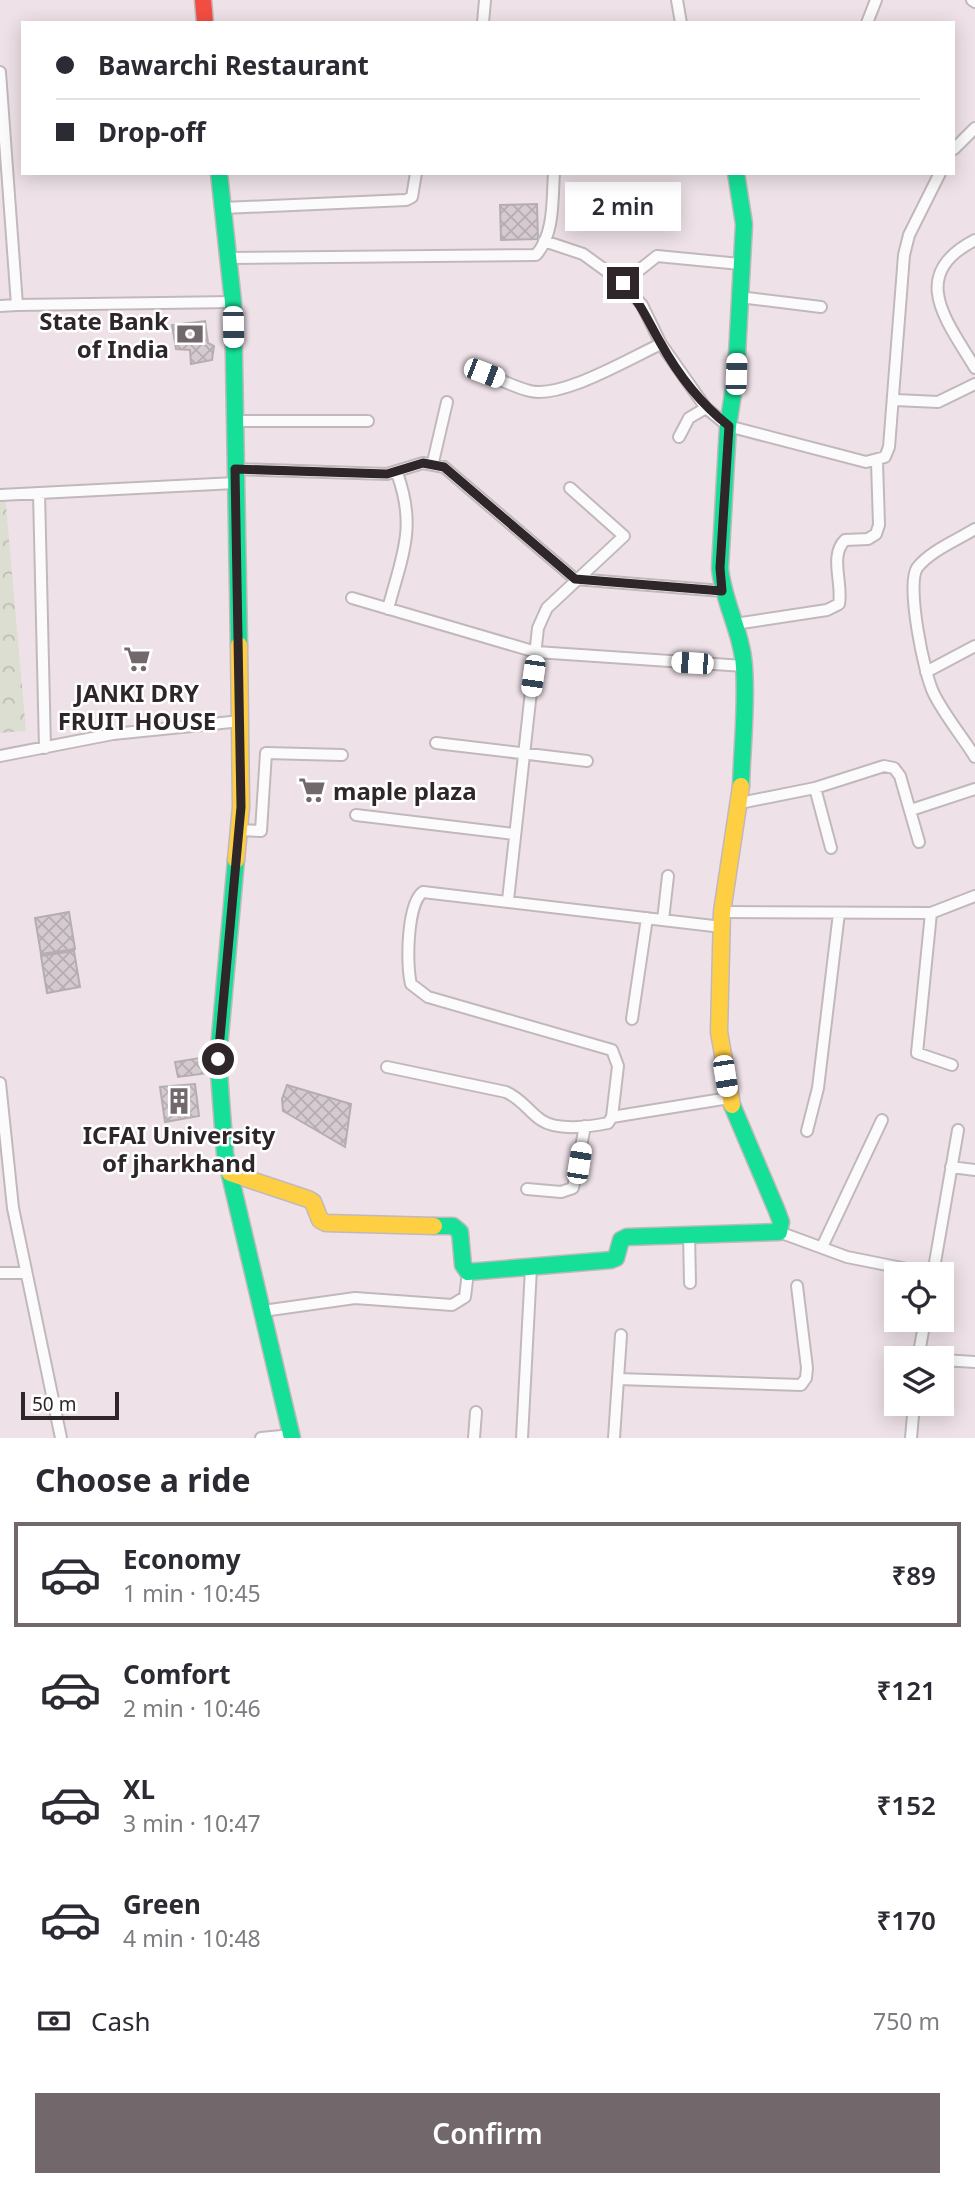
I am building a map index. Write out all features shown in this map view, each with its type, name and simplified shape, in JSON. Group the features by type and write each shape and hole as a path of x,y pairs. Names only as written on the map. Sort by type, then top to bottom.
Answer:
{"street":[{"path":"203,0 205,21"},
{"path":"483,21 485,0"},
{"path":"677,0 681,21"},
{"path":"868,21 876,0"},
{"path":"0,72 2,129 17,305"},
{"path":"955,148 975,128"},
{"path":"219,175 233,302 233,421 241,721 239,830 218,1059 220,1108 230,1173 292,1437 261,1438"},
{"path":"223,208 406,200 412,197 416,188 416,175"},
{"path":"229,258 527,257 536,254 544,241 553,208 554,175"},
{"path":"736,175 744,224 736,374 729,426 720,568 722,591 735,624 744,666 740,803 722,920 719,1032 729,1098 777,1211 781,1222 779,1231"},
{"path":"544,241 583,254 623,283 642,305 661,344 706,408 729,426 866,462 877,462 885,457 889,447 895,400 904,255 909,235 939,175"},
{"path":"975,240 945,261 936,284 939,306 975,368"},
{"path":"623,283 657,256 740,264"},
{"path":"739,297 821,307"},
{"path":"0,306 233,302"},
{"path":"484,373 531,391 545,392 564,388 661,344"},
{"path":"895,400 938,402 975,384"},
{"path":"432,462 447,402"},
{"path":"679,437 689,418 706,408"},
{"path":"233,421 368,421"},
{"path":"0,495 235,476 397,472 432,462 444,467 575,579 722,591"},
{"path":"735,624 828,610 839,604 842,590 837,559 839,546 845,540 868,539 876,534 877,462"},
{"path":"388,609 408,529 407,500 397,472"},
{"path":"508,900 522,753 541,617 575,579 624,536 570,488"},
{"path":"39,493 45,748"},
{"path":"975,529 928,558 916,570 913,588 926,672 933,693 975,757"},
{"path":"352,598 536,652 744,666"},
{"path":"926,672 975,646"},
{"path":"0,756 113,734 241,721"},
{"path":"436,743 587,761"},
{"path":"239,830 261,831 265,753 342,755"},
{"path":"740,803 815,788 884,766 894,768 900,776 919,842"},
{"path":"815,788 831,848"},
{"path":"911,810 975,789"},
{"path":"356,816 514,834"},
{"path":"663,920 668,876"},
{"path":"387,1067 506,1092 520,1099 547,1124 608,1123 612,1117 618,1066 612,1050 428,997 411,984 408,971 416,897 432,891 663,920 722,920 839,913 931,913 975,897"},
{"path":"807,1131 818,1088 839,913"},
{"path":"931,913 917,1053 952,1065"},
{"path":"632,1019 647,918"},
{"path":"0,1083 0,1104 13,1208 61,1438"},
{"path":"612,1117 729,1098"},
{"path":"822,1247 882,1120"},
{"path":"527,1189 561,1192 573,1188 585,1125"},
{"path":"934,1262 957,1130"},
{"path":"951,1167 975,1170"},
{"path":"230,1173 308,1199 313,1202 320,1220 326,1223 453,1226 460,1232 463,1265 468,1272 465,1297 452,1305 355,1298 263,1311"},
{"path":"468,1272 611,1261 616,1258 621,1240 627,1237 779,1231 847,1257 884,1264"},
{"path":"689,1233 690,1283"},
{"path":"522,1438 531,1268"},
{"path":"0,1273 25,1273"},
{"path":"618,1379 801,1385 806,1378 807,1367 797,1286"},
{"path":"614,1438 621,1335"},
{"path":"954,1361 975,1362"},
{"path":"474,1438 476,1412"},
{"path":"911,1438 913,1416"}],"green space":[{"path":"5,494 26,731 0,733 0,495"}],"building":[{"path":"537,204 538,239 501,240 500,205"},
{"name":"State Bank of India","path":"205,321 208,343 214,346 212,360 191,364 190,350 176,349 172,325"},
{"path":"69,912 75,949 41,954 35,918"},
{"path":"74,951 80,987 47,993 41,956"},
{"path":"207,1057 209,1073 178,1077 175,1062"},
{"name":"ICFAI University of jharkhand","path":"195,1084 199,1116 165,1122 160,1087"},
{"path":"287,1085 351,1104 345,1147 283,1111 282,1099"}],"traffic: fast":[{"path":"219,175 233,302 239,645"},
{"path":"736,175 744,224 736,374 728,426 720,568 743,654 745,712 741,786"},
{"path":"236,860 218,1059 225,1154 292,1438"},
{"path":"434,1226 453,1226 460,1232 463,1265 468,1272 611,1260 616,1258 621,1240 627,1237 779,1232 781,1222 777,1211 732,1105"}],"traffic: slow":[{"path":"236,860 241,807 239,645"},
{"path":"732,1105 719,1032 722,912 741,786"},
{"path":"230,1173 308,1199 313,1202 320,1220 326,1223 434,1226"}],"traffic: jam":[{"path":"203,0 205,21"}],"place":[{"name":"State Bank of India","path":"190,334"},
{"name":"JANKI DRY FRUIT HOUSE","path":"137,659"},
{"name":"maple plaza","path":"312,790"},
{"name":"ICFAI University of jharkhand","path":"179,1101"}],"route":[{"path":"218,1059 241,807 235,469 387,474 432,462 444,467 575,579 722,591 720,568 729,426 706,408 661,344 642,305 623,283"}]}
